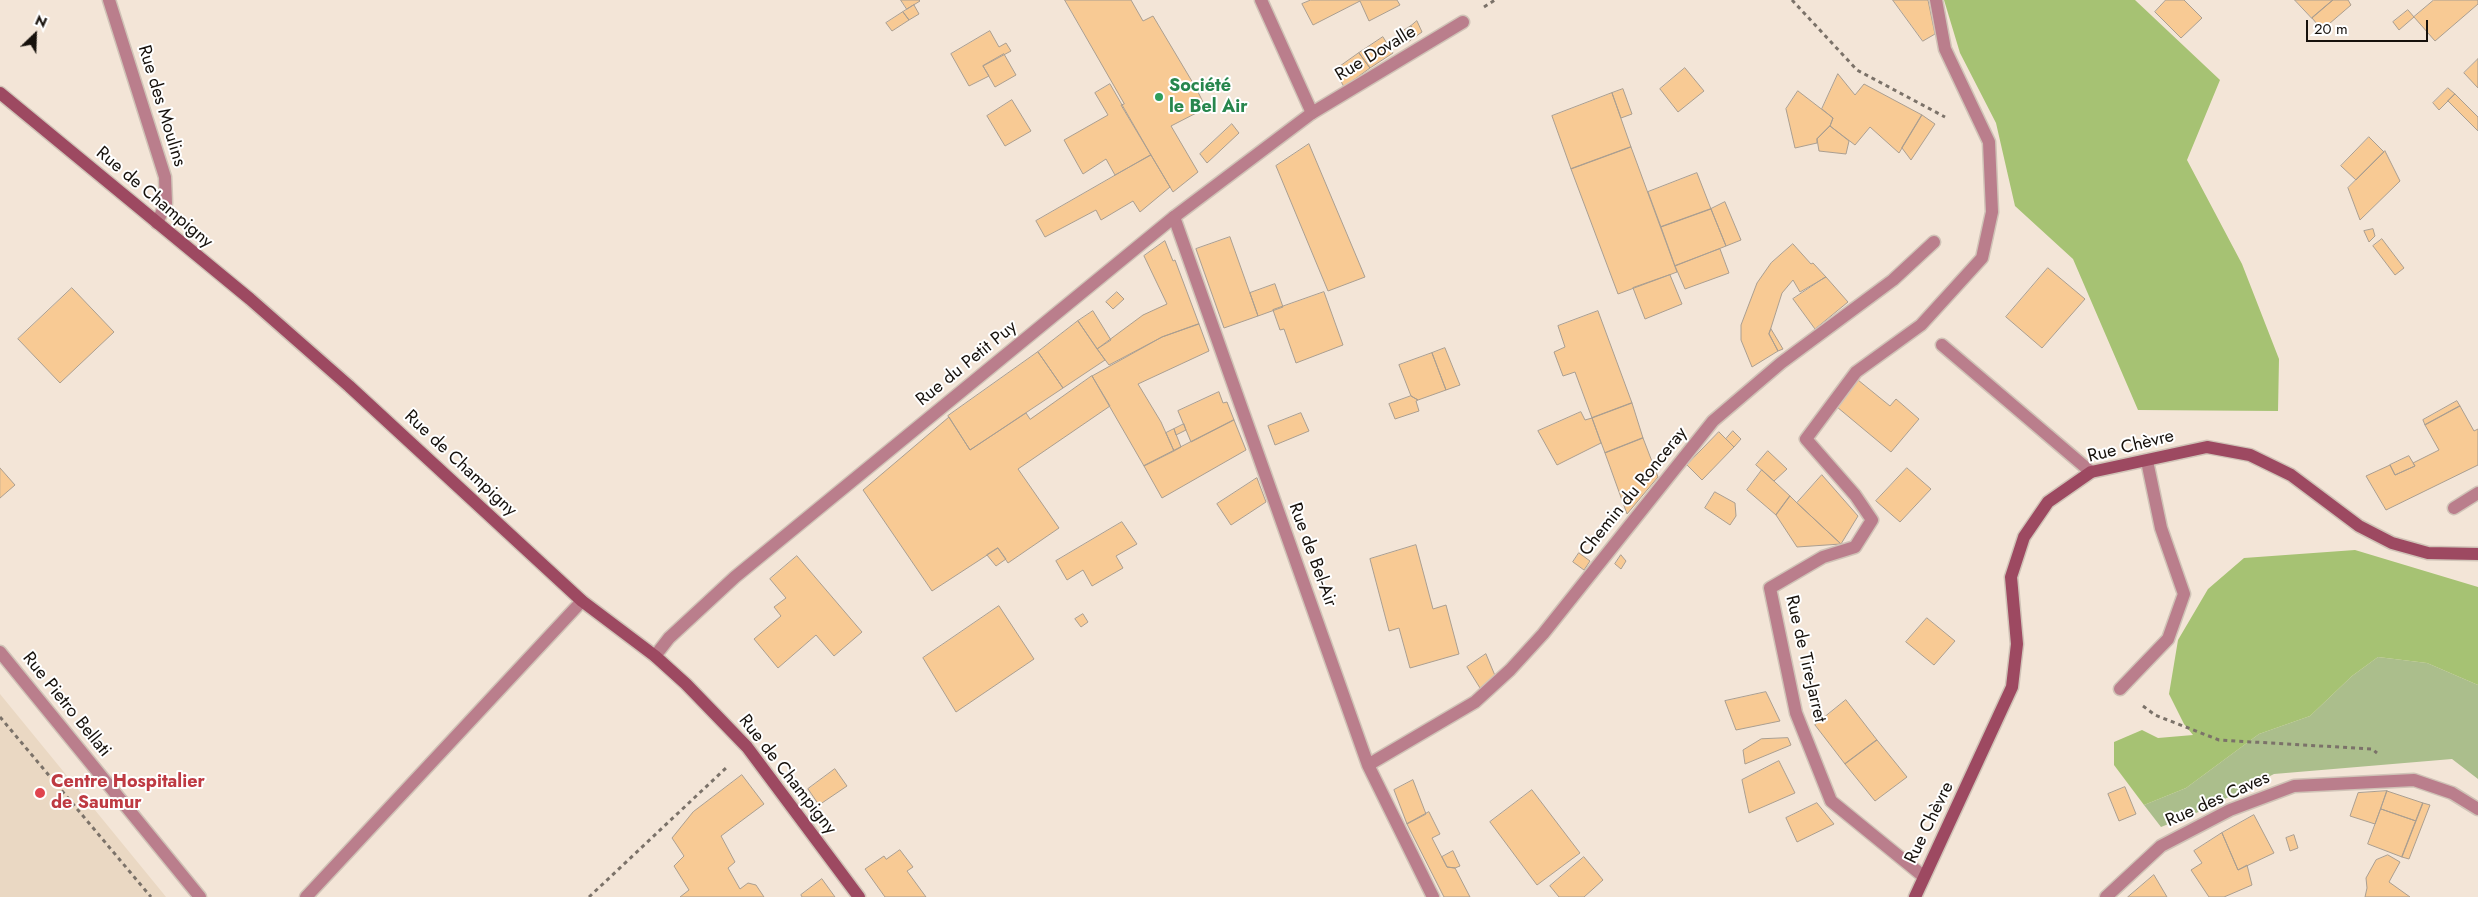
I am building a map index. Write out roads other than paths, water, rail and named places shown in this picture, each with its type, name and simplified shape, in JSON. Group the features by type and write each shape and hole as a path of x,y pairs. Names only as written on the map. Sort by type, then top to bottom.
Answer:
{"street":[{"name":"Rue des Moulins","path":"109,0 165,177 166,203 157,223"},
{"path":"1261,0 1312,113"},
{"name":"Rue de Tire-Jarret","path":"1923,876 1831,801 1796,713 1770,588 1823,558 1855,547 1872,520 1855,495 1806,439 1856,372 1921,325 1982,258 1992,212 1989,142 1945,49 1936,0"},
{"name":"Rue Dovalle","path":"1312,113 1460,23"},
{"name":"Rue de Champigny","path":"0,93 350,386 582,600 655,656 747,747 859,897"},
{"name":"Rue du Petit Puy","path":"655,656 669,638 736,577 1174,217 1312,113"},
{"name":"Rue de Bel-Air","path":"1174,217 1368,765 1433,897"},
{"name":"Chemin du Ronceray","path":"1368,765 1475,702 1510,670 1549,626 1713,421 1780,363 1893,280 1934,242"},
{"path":"1942,345 2091,472"},
{"name":"Rue Chèvre","path":"1915,897 1923,876 1946,834 2012,687 2017,644 2011,577 2024,537 2048,502 2091,472 2147,461 2207,446 2250,455 2291,475 2359,526 2392,543 2428,553 2478,554"},
{"path":"2120,689 2168,639 2184,594 2161,528 2147,461"},
{"path":"2454,508 2478,493"},
{"path":"306,897 582,600"},
{"name":"Rue Pietro Bellati","path":"0,652 200,897"},
{"name":"Rue des Caves","path":"2106,897 2161,846 2230,810 2294,786 2414,780 2452,793 2478,809"}],"place":[{"name":"Société le Bel Air","path":"1159,97"},
{"name":"Centre Hospitalier de Saumur","path":"40,793"}]}
